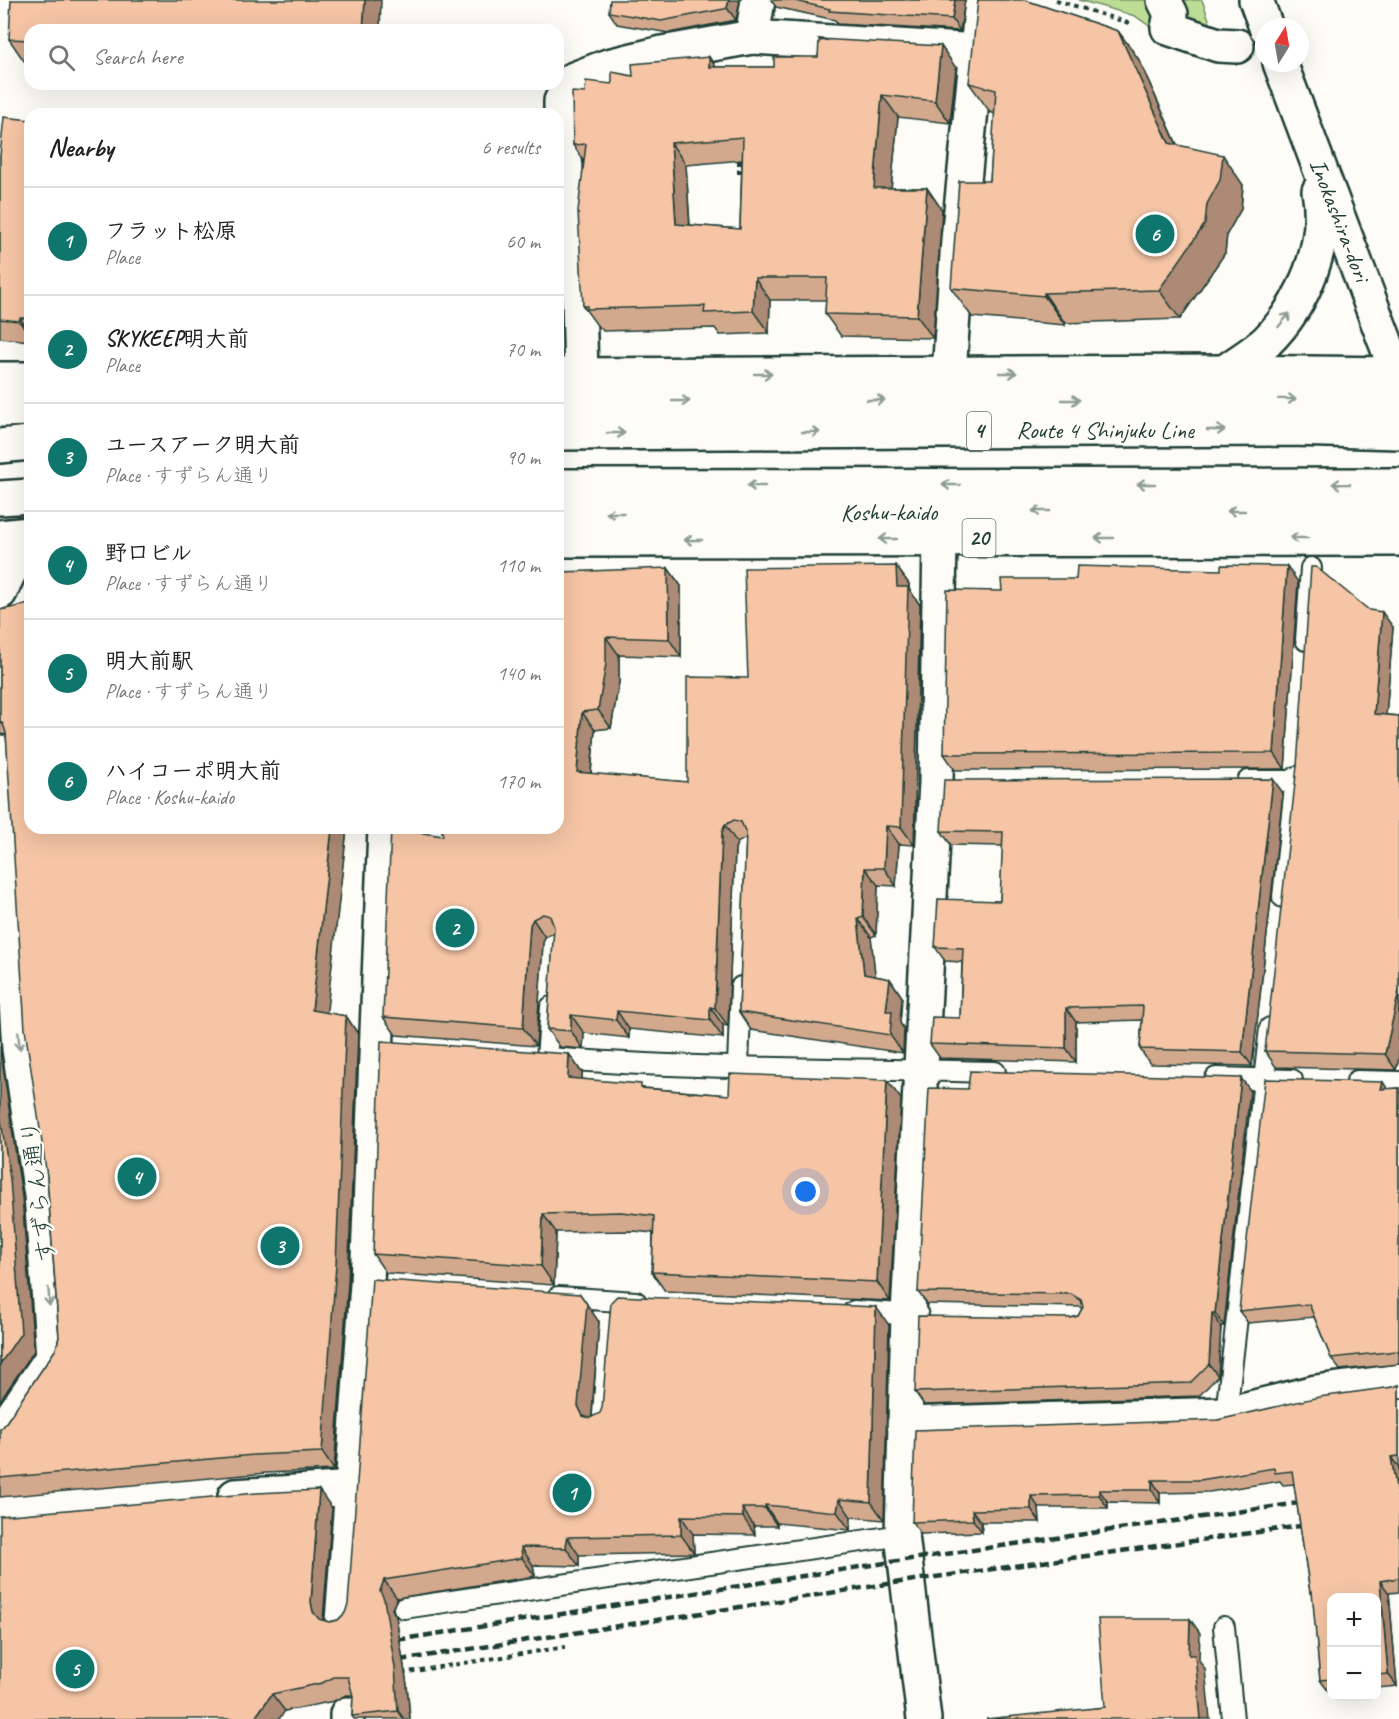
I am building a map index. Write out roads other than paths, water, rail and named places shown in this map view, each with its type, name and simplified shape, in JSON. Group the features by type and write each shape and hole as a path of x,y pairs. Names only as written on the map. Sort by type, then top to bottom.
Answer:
{"main road":[{"path":"752,37 758,0"},
{"path":"949,374 958,240 979,51 982,0"},
{"path":"1164,0 1171,14 1168,28 1218,45 1237,46"},
{"path":"1256,0 1263,18"},
{"path":"562,108 561,100 574,79 608,66 662,53 752,37 979,51"},
{"name":"Inokashira-dori","path":"1283,72 1399,382"},
{"path":"1225,372 1266,342 1293,308 1320,247 1323,211 1301,120"},
{"path":"564,146 578,261 570,388"},
{"path":"570,388 949,374 1225,372 1399,382"},
{"path":"0,379 24,379"},
{"path":"570,388 1399,382"},
{"path":"0,410 24,409"},
{"name":"Route 4 Shinjuku Line","path":"564,434 1268,429 1399,432"},
{"path":"0,441 24,442"},
{"path":"0,446 24,443"},
{"name":"4","path":"564,486 1399,485"},
{"path":"0,498 24,496"},
{"name":"Koshu-kaido","path":"568,513 1290,511 1399,513"},
{"path":"924,1719 902,1535 904,1424 923,1316 923,1070 947,782 940,538"},
{"name":"20","path":"564,540 1399,539"},
{"path":"9,564 24,543"},
{"name":"すずらん通り","path":"0,752 19,1049 41,1194 53,1356 0,1434"},
{"path":"342,1621 353,1488 378,1284 386,1047 385,834"},
{"path":"904,1424 1226,1414 1316,1392 1399,1381"},
{"path":"206,1499 268,1492 353,1488"}],"lane":[{"path":"1304,663 1311,568"},
{"path":"1281,914 1298,757"},
{"path":"1226,781 1296,781"},
{"path":"738,1065 742,969"},
{"path":"548,1058 552,990"},
{"path":"1226,1414 1272,1008"},
{"path":"524,1056 738,1065 789,1070 1017,1072"},
{"path":"1194,1077 1310,1080"},
{"path":"1343,1081 1399,1082"},
{"path":"543,1296 661,1303"},
{"path":"612,1323 613,1301"},
{"path":"837,1311 923,1316"},
{"path":"404,1608 902,1535"},
{"path":"1224,1627 1233,1719"}],"railway":[{"path":"384,1642 904,1560 1313,1501"},
{"path":"387,1662 907,1581 1315,1524"}],"place":[{"name":"ハイコーポ明大前","path":"1155,234"},
{"name":"SKYKEEP明大前","path":"455,928"},
{"name":"野口ビル","path":"137,1177"},
{"name":"ユースアーク明大前","path":"280,1246"},
{"name":"フラット松原","path":"572,1493"},
{"name":"明大前駅","path":"75,1669"}]}
